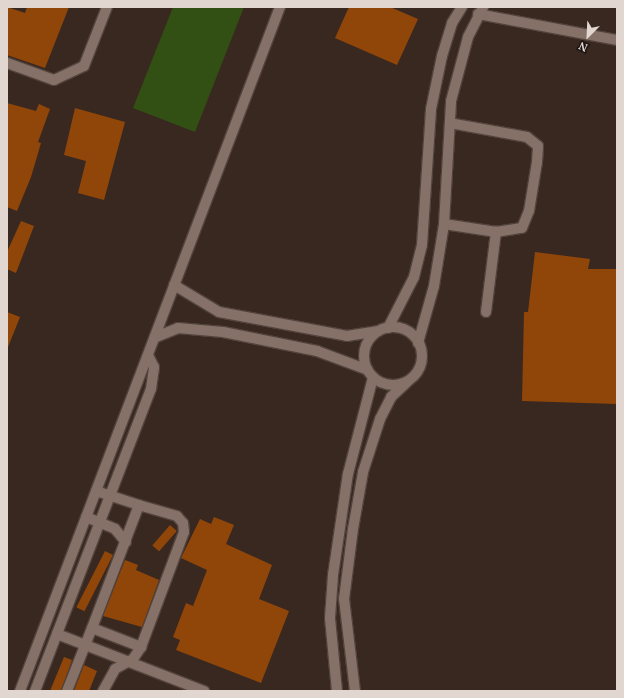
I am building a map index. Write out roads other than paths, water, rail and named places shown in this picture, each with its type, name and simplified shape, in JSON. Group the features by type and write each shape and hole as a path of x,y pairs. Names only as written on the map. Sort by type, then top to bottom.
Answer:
{"street":[{"path":"7,63 54,80 84,66 107,7"},
{"path":"20,691 149,357 174,285 280,7"},
{"path":"337,691 330,618 334,568 348,474 370,374 364,352 372,336 383,330 414,277 422,245 431,109 442,56 452,23 462,7"},
{"path":"355,691 344,598 353,529 363,472 382,413 391,397 414,376 421,360 418,343 434,286 444,224 453,94 480,11 617,40"},
{"path":"444,224 496,232 522,228 529,211 538,146 526,137 450,123"},
{"path":"486,312 496,232"},
{"path":"174,285 218,312 347,336 383,330 405,331 418,343"},
{"path":"156,337 178,328 222,332 318,351 370,374 389,385 407,382"},
{"path":"35,691 101,522 153,382 154,367 149,357"},
{"path":"96,491 110,497 177,516 184,528 141,648 128,662 115,669 103,691"},
{"path":"67,691 126,542 139,505"},
{"path":"86,517 116,529 126,542"},
{"path":"92,628 141,648"},
{"path":"57,634 204,691"}]}
